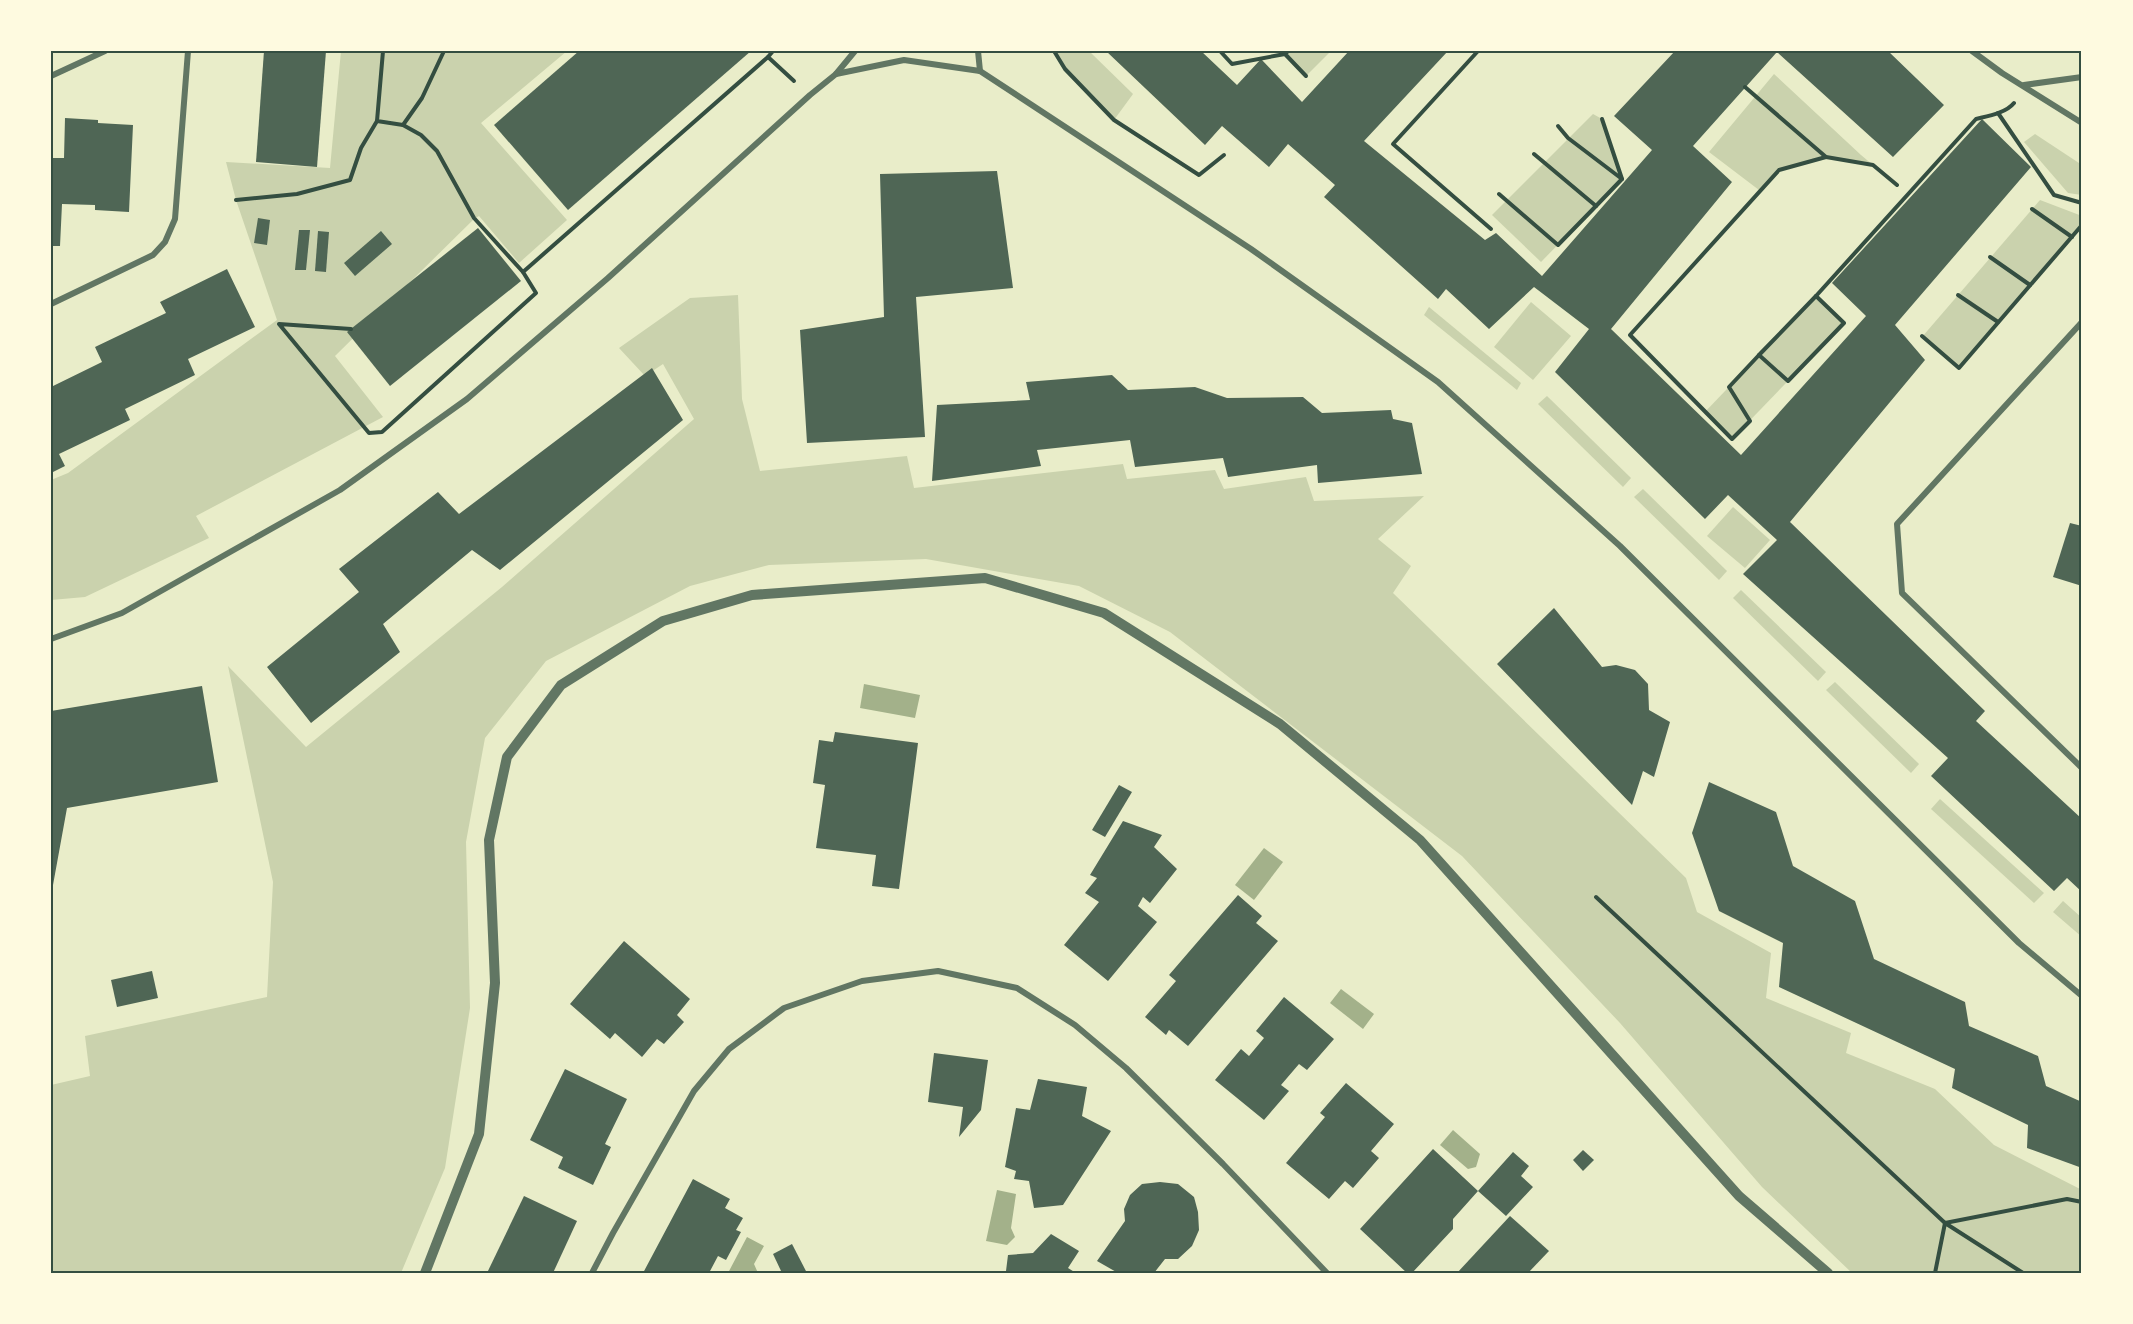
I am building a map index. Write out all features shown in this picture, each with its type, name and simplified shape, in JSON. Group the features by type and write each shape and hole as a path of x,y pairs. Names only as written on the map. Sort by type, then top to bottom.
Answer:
{"street":[{"path":"51,76 105,51"},
{"path":"51,304 153,255 165,242 175,219 188,51"},
{"path":"51,639 122,613 340,490 467,399 608,278 836,74 855,51"},
{"path":"978,51 980,71"},
{"path":"1972,51 2002,73 2082,123"},
{"path":"836,74 904,60 980,71 1251,249 1438,382 1620,546 2019,943 2082,996"},
{"path":"2024,85 2082,77"},
{"path":"2082,322 1898,524 1902,593 2082,768"},
{"path":"425,1273 478,1134 495,983 489,840 507,757 561,685 663,621 752,596 985,578 1104,613 1280,724 1420,840 1739,1196 1828,1273"},
{"path":"592,1273 694,1090 729,1049 784,1008 862,981 938,971 1017,988 1075,1025 1126,1068 1167,1108 1327,1273"}],"path":[{"path":"236,200 297,194 350,180 361,148 377,122 383,51"},
{"path":"403,125 422,98 444,51"},
{"path":"523,272 773,51"},
{"path":"1054,51 1065,69 1114,120 1199,176 1224,155"},
{"path":"1220,51 1232,64 1286,53 1306,76"},
{"path":"1478,51 1393,144 1491,229"},
{"path":"768,57 810,95"},
{"path":"1897,185 1873,165 1826,157 1779,170 1630,335 1732,439 1750,422 1729,387 1816,296 1976,119 2012,106 2024,85"},
{"path":"1745,87 1826,157"},
{"path":"1998,112 2054,195 2082,203"},
{"path":"1602,120 1622,179"},
{"path":"351,329 279,324 369,433 382,432 536,293 523,272 474,219 437,151 421,135 403,125 377,122"},
{"path":"1558,126 1568,138 1622,179"},
{"path":"1534,154 1596,206"},
{"path":"1499,194 1558,245 1622,179"},
{"path":"2032,209 2072,237"},
{"path":"1922,336 1959,368 2082,225"},
{"path":"1990,258 2030,285"},
{"path":"1958,295 1998,322"},
{"path":"1759,355 1788,381 1844,323 1816,296"},
{"path":"1596,897 1945,1222 2023,1273"},
{"path":"1945,1222 2067,1199 2082,1202"},
{"path":"1935,1273 1945,1222"}],"shaded area":[{"path":"341,51 567,51 481,123 567,220 519,263 479,216 474,219 335,356 383,417 196,516 209,538 85,597 51,600 51,480 68,473 277,320 236,200 226,162 330,168"},
{"path":"1054,51 1089,51 1133,94 1114,120 1065,69"},
{"path":"1288,51 1331,51 1306,76 1285,54"},
{"path":"1774,74 1873,165 1826,157 1779,170 1759,190 1709,152"},
{"path":"1593,114 1602,119 1622,179 1541,262 1492,215"},
{"path":"2035,134 2082,165 2082,195 2068,193 2024,142"},
{"path":"2040,200 2082,216 2082,225 1959,368 1922,337"},
{"path":"738,295 742,399 760,471 907,456 914,488 1123,464 1127,479 1215,470 1224,489 1306,477 1314,501 1424,496 1378,539 1411,566 1393,593 1686,878 1697,912 1771,953 1766,998 1851,1033 1846,1053 1935,1089 1994,1145 2082,1190 2082,1273 1852,1273 1762,1187 1620,1023 1462,856 1170,632 1079,586 926,559 769,565 690,586 546,661 485,738 466,842 470,1008 445,1168 401,1273 51,1273 51,1085 90,1076 85,1036 267,997 273,882 228,666 306,747 502,587 694,419 663,364 645,376 619,348 690,298"},
{"path":"1816,296 1844,323 1732,439 1704,413"},
{"path":"1531,302 1571,336 1533,380 1494,347"},
{"path":"1429,307 1521,383 1517,390 1424,315"},
{"path":"1547,396 1631,478 1623,487 1538,404"},
{"path":"1643,489 1727,571 1719,580 1634,497"},
{"path":"1733,507 1770,540 1745,568 1707,536"},
{"path":"1741,590 1826,672 1818,681 1733,598"},
{"path":"1835,682 1919,764 1911,773 1826,690"},
{"path":"864,684 920,695 915,718 860,708"},
{"path":"1940,799 2044,893 2034,903 1931,809"},
{"path":"1264,848 1283,862 1254,900 1235,885"},
{"path":"2063,901 2082,918 2082,937 2053,912"},
{"path":"1341,989 1374,1014 1363,1029 1330,1003"},
{"path":"1453,1130 1480,1154 1476,1167 1468,1169 1440,1145"},
{"path":"997,1190 1016,1194 1011,1228 1015,1237 1007,1245 986,1241"},
{"path":"747,1237 764,1246 754,1264 758,1273 728,1273"}],"building":[{"path":"264,51 326,51 317,167 256,162"},
{"path":"579,51 751,51 568,210 494,125"},
{"path":"1106,51 1201,51 1237,85 1261,59 1302,102 1349,51 1448,51 1364,141 1485,240 1496,233 1542,276 1652,150 1614,116 1675,51 1888,51 1944,105 1893,157 1777,52 1693,146 1732,182 1611,329 1741,455 1866,316 1832,283 1982,119 2031,167 1895,325 1925,360 1790,522 1985,711 1976,721 2082,819 2082,892 2067,878 2054,891 1931,776 1948,758 1743,574 1777,540 1728,495 1705,519 1555,372 1589,329 1534,287 1489,329 1446,289 1438,299 1324,197 1335,185 1288,144 1269,167 1222,126 1205,145"},
{"path":"65,118 133,125 129,212 95,210 95,205 62,204 60,246 51,246 51,158 64,158"},
{"path":"997,171 1013,288 916,297 925,437 807,443 800,330 884,317 880,174"},
{"path":"258,218 270,220 267,245 254,243"},
{"path":"478,228 521,281 390,386 347,332"},
{"path":"299,230 310,230 306,270 295,270"},
{"path":"318,231 329,232 326,272 315,271"},
{"path":"381,231 392,244 355,276 344,263"},
{"path":"227,269 255,327 188,359 195,375 125,409 130,420 59,454 65,466 51,473 51,387 102,362 95,347 166,313 160,302"},
{"path":"652,368 683,420 500,570 472,550 383,624 400,652 311,723 267,667 359,592 339,569 438,492 459,514"},
{"path":"1112,375 1128,390 1195,387 1227,398 1303,397 1322,413 1391,410 1393,419 1412,423 1422,474 1318,483 1317,465 1228,477 1223,458 1135,467 1130,440 1037,450 1041,466 932,481 937,405 1030,400 1026,382"},
{"path":"2070,523 2082,526 2082,586 2053,577"},
{"path":"1554,608 1602,667 1616,665 1635,670 1648,684 1649,710 1670,722 1654,777 1643,771 1632,805 1497,664"},
{"path":"202,686 218,782 67,808 51,896 51,711"},
{"path":"835,732 918,743 899,889 872,886 876,855 816,848 825,785 813,783 819,740 833,742"},
{"path":"1709,782 1776,812 1793,866 1855,901 1874,959 1965,1002 1969,1026 2038,1056 2046,1086 2082,1102 2082,1168 2027,1148 2028,1125 1952,1088 1955,1069 1779,987 1783,943 1719,911 1692,833"},
{"path":"1119,785 1132,792 1105,837 1092,830"},
{"path":"1123,821 1162,835 1154,847 1177,869 1150,903 1143,897 1138,906 1157,922 1108,981 1064,945 1099,902 1085,893 1097,878 1090,875"},
{"path":"1238,895 1262,916 1256,923 1278,941 1188,1046 1169,1030 1166,1035 1145,1017 1176,981 1169,975"},
{"path":"624,941 690,999 677,1015 684,1022 664,1044 657,1039 642,1057 615,1033 610,1039 570,1004"},
{"path":"152,971 158,998 117,1007 111,980"},
{"path":"1284,997 1334,1039 1307,1070 1299,1064 1281,1085 1289,1091 1264,1120 1215,1080 1241,1049 1249,1056 1264,1038 1256,1031"},
{"path":"934,1053 988,1060 981,1110 959,1137 963,1107 928,1102"},
{"path":"565,1069 627,1099 605,1144 611,1147 593,1185 558,1168 563,1157 530,1140"},
{"path":"1038,1079 1087,1087 1082,1116 1111,1131 1063,1205 1034,1208 1029,1181 1014,1179 1016,1171 1005,1167 1016,1108 1030,1110"},
{"path":"1346,1083 1394,1124 1371,1151 1379,1158 1353,1188 1345,1181 1329,1199 1286,1163 1325,1117 1320,1113"},
{"path":"1433,1149 1478,1191 1453,1219 1453,1229 1412,1273 1407,1273 1360,1229"},
{"path":"1583,1150 1594,1160 1583,1171 1573,1160"},
{"path":"1513,1152 1529,1166 1521,1176 1533,1187 1506,1216 1478,1191"},
{"path":"693,1179 730,1199 725,1208 743,1218 736,1230 741,1232 726,1260 718,1256 709,1273 643,1273"},
{"path":"1160,1182 1178,1184 1194,1197 1199,1230 1192,1246 1178,1259 1165,1259 1154,1273 1118,1273 1097,1261 1125,1221 1124,1209 1130,1195 1142,1184"},
{"path":"524,1196 577,1221 553,1273 487,1273"},
{"path":"1510,1216 1549,1251 1528,1273 1457,1273"},
{"path":"1051,1234 1079,1251 1068,1268 1076,1273 1006,1271 1008,1255 1033,1253"},
{"path":"792,1244 807,1273 782,1273 773,1254"}]}
